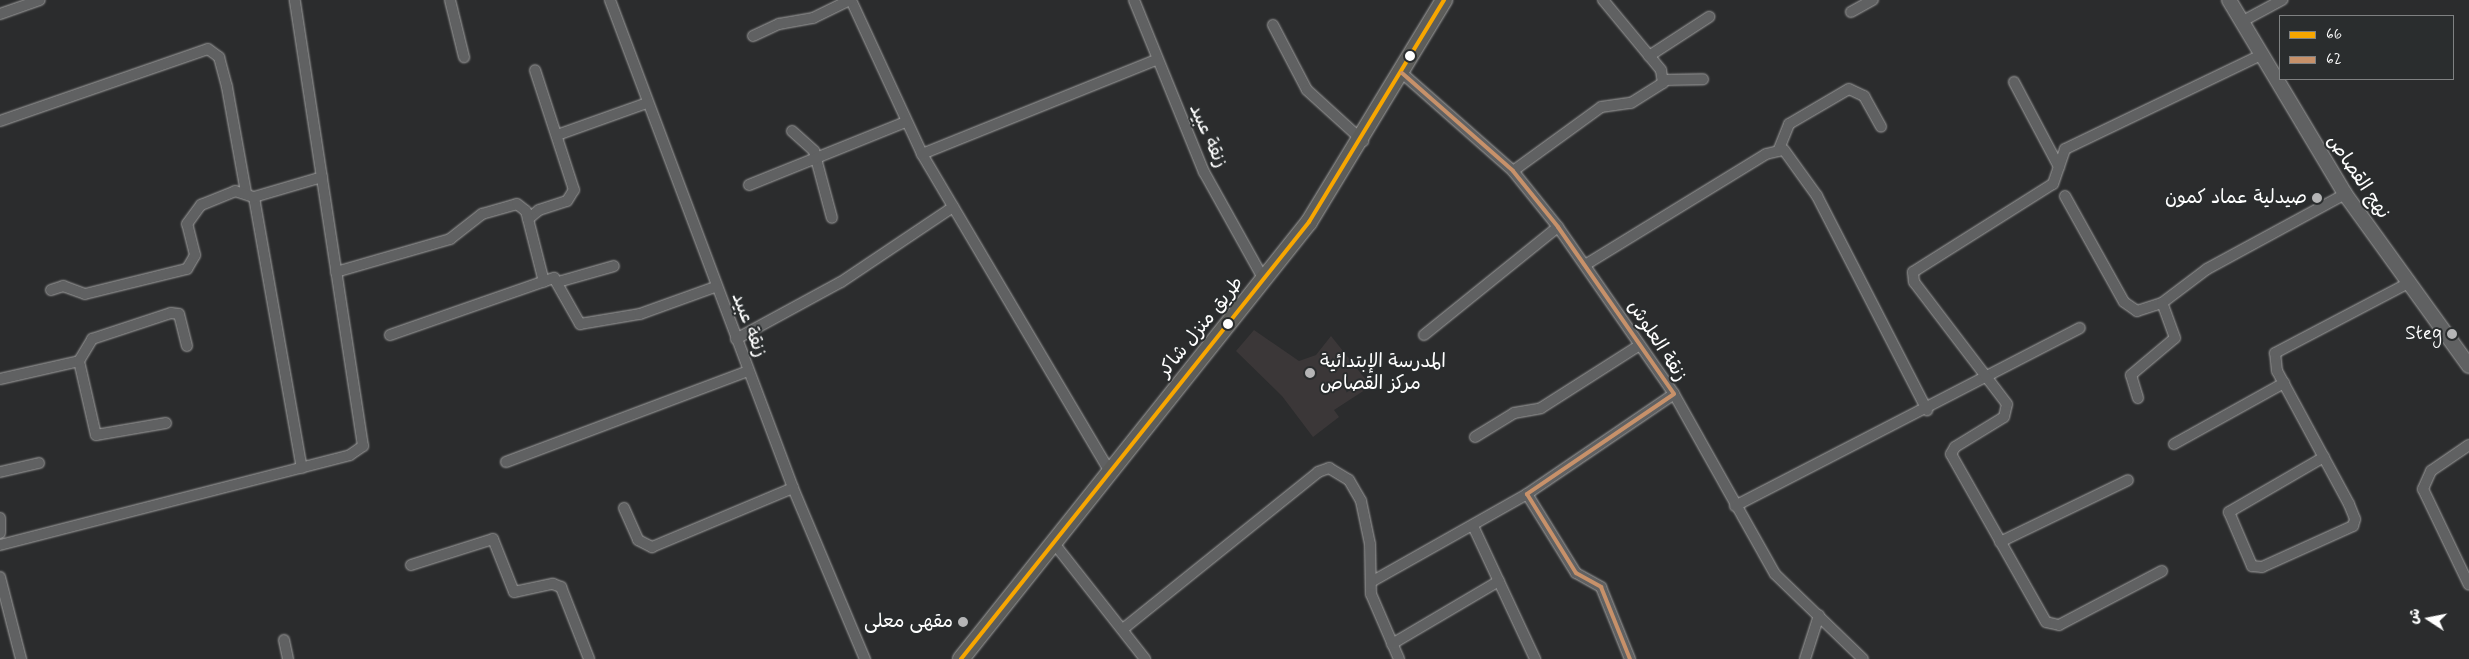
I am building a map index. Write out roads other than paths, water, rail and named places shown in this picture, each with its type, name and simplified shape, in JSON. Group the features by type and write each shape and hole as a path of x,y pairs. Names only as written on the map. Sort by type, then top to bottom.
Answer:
{"main road":[{"name":"طريق منزل شاكر","path":"961,659 1264,280 1363,140 1444,0"}],"street":[{"path":"0,14 40,0"},
{"path":"0,545 302,468 358,452 363,446 295,0"},
{"path":"450,0 464,57"},
{"name":"زنقة عبيد","path":"610,0 715,287 793,488 865,659"},
{"path":"753,36 779,24 813,18 850,0 922,154 1110,472"},
{"name":"زنقة عبيد","path":"1134,0 1156,60 1204,172 1264,280"},
{"path":"1603,0 1649,56 1664,80"},
{"path":"1851,12 1873,0"},
{"name":"نهج القصاص","path":"2229,0 2345,194 2469,366"},
{"path":"2241,22 2282,0"},
{"path":"1649,56 1709,17"},
{"path":"1273,25 1307,90 1363,140"},
{"path":"0,121 208,49 219,58 250,195 302,468"},
{"path":"2162,571 2052,626 2046,622 1951,454 1955,447 2007,413 2007,404 1914,282 1913,272 2048,188 2069,146 2261,55"},
{"path":"922,154 1156,60"},
{"path":"528,219 539,210 568,201 574,190 535,70"},
{"name":"زنقة العلوش","path":"1372,582 1474,528 1674,394 1558,227 1512,170 1402,74"},
{"path":"1512,170 1601,107 1631,103 1664,80 1703,79"},
{"path":"2014,82 2059,167"},
{"path":"1585,265 1779,149 1789,124 1849,90 1864,96 1881,126"},
{"path":"557,135 647,103"},
{"path":"749,185 906,122"},
{"path":"792,131 818,158 832,218"},
{"path":"1779,149 1788,153 1803,172 1927,410"},
{"path":"51,290 63,286 85,294 192,267 195,255 187,224 192,212 218,197 250,195 322,177"},
{"path":"2065,196 2130,308 2143,311 2162,304 2207,269 2345,194"},
{"path":"336,272 450,239 493,208 522,204 528,219 544,282"},
{"path":"736,339 840,282 953,207"},
{"path":"1424,334 1558,227"},
{"path":"558,282 614,266"},
{"path":"390,335 554,278 558,282 580,324 640,314 715,287"},
{"path":"2324,457 2229,512 2252,566 2262,567 2353,526 2355,516 2324,457 2284,383 2275,364 2279,349 2410,282"},
{"path":"2138,398 2131,376 2175,338 2162,304"},
{"path":"166,423 96,435 80,361 92,339 177,312 187,346"},
{"path":"1735,506 1988,379 2080,328"},
{"path":"1475,437 1514,413 1541,408 1640,345"},
{"path":"0,379 80,361"},
{"path":"506,462 748,371"},
{"path":"2174,444 2284,383"},
{"path":"1674,394 1735,506 1780,580 1819,615 1863,659"},
{"path":"2469,445 2431,471 2423,489 2469,585"},
{"path":"0,472 39,463"},
{"path":"1124,629 1318,472 1329,468 1349,480 1361,501 1370,544 1375,607 1399,659"},
{"path":"2000,542 2128,480"},
{"path":"624,508 638,540 652,547 793,488"},
{"path":"1527,494 1576,573 1598,584 1606,594 1630,659"},
{"path":"0,518 0,533"},
{"path":"1474,528 1535,659"},
{"path":"411,565 493,539 514,592 553,584 561,587 589,659"},
{"path":"1053,542 1146,659"},
{"path":"0,577 22,659"},
{"path":"1392,644 1499,581"},
{"path":"1805,659 1819,615"},
{"path":"284,640 288,659"}],"place":[{"name":"صيدلية عماد كمون","path":"2317,198"},
{"name":"Steg","path":"2452,334"},
{"name":"المدرسة الإبتدائية مركز القصاص","path":"1310,373"},
{"name":"مقهى معلى","path":"963,622"}]}
